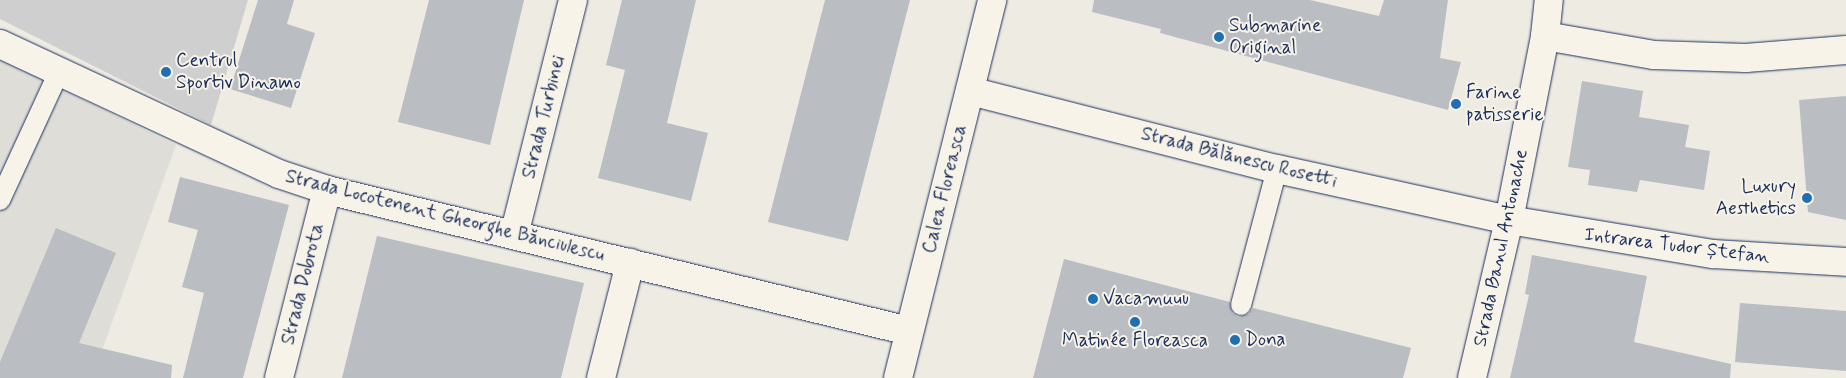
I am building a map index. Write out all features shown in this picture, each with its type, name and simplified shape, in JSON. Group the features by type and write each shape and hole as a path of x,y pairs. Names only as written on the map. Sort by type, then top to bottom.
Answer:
{"street":[{"name":"Strada Turbinei","path":"514,234 573,0"},
{"name":"Calea Floreasca","path":"898,378 992,0"},
{"name":"Strada Banul Antonache","path":"1472,378 1509,220 1545,36 1549,0"},
{"path":"1545,36 1654,55 1746,58 1846,50"},
{"name":"Strada Locotenent Gheorghe Bănciulescu","path":"0,44 279,174 327,190 909,331"},
{"name":"Strada Bălănescu Rosetti","path":"970,91 1277,169 1509,220"},
{"name":"Strada Dobrota","path":"279,378 327,190"},
{"name":"Intrarea Tudor Ștefan","path":"1509,220 1713,254 1846,262"},
{"path":"601,378 630,263"}],"lane":[{"path":"0,200 59,72"},
{"path":"1241,305 1277,169"}],"shaded area":[{"name":"Centrul Sportiv Dinamo","path":"0,0 248,0 211,125 0,19"},
{"path":"0,59 176,145 92,378 0,378"}],"building":[{"path":"258,0 294,0 287,24 315,33 291,108 230,89"},
{"path":"429,0 524,0 490,145 398,122"},
{"path":"622,0 696,0 667,123 708,133 691,201 598,178 625,70 606,65"},
{"path":"825,0 910,0 848,241 768,222"},
{"path":"1094,0 1310,0 1379,16 1384,0 1448,0 1440,58 1461,62 1448,110 1160,33 1161,29 1092,12"},
{"path":"1582,81 1643,91 1639,117 1689,125 1685,147 1710,151 1704,190 1640,180 1637,192 1588,185 1590,170 1568,167"},
{"path":"1846,96 1846,220 1808,212 1799,100"},
{"path":"180,177 289,205 243,378 183,378 204,293 182,287 198,230 168,222"},
{"path":"56,228 116,253 79,343 172,365 171,378 0,378 0,362"},
{"path":"377,236 584,283 561,378 342,378"},
{"path":"1532,255 1647,276 1634,342 1731,364 1730,378 1510,378 1529,295 1525,294"},
{"path":"1064,259 1230,302 1232,313 1238,317 1249,314 1253,308 1411,348 1403,378 1033,378"},
{"path":"1740,303 1846,311 1846,371 1735,362"}],"place":[{"name":"Submarine Original","path":"1219,37"},
{"name":"Centrul Sportiv Dinamo","path":"166,72"},
{"name":"Farine patisserie","path":"1456,104"},
{"name":"Luxury Aesthetics","path":"1807,198"},
{"name":"Vacamuuu","path":"1093,299"},
{"name":"Matinée Floreasca","path":"1135,322"},
{"name":"Dona","path":"1235,340"}]}
